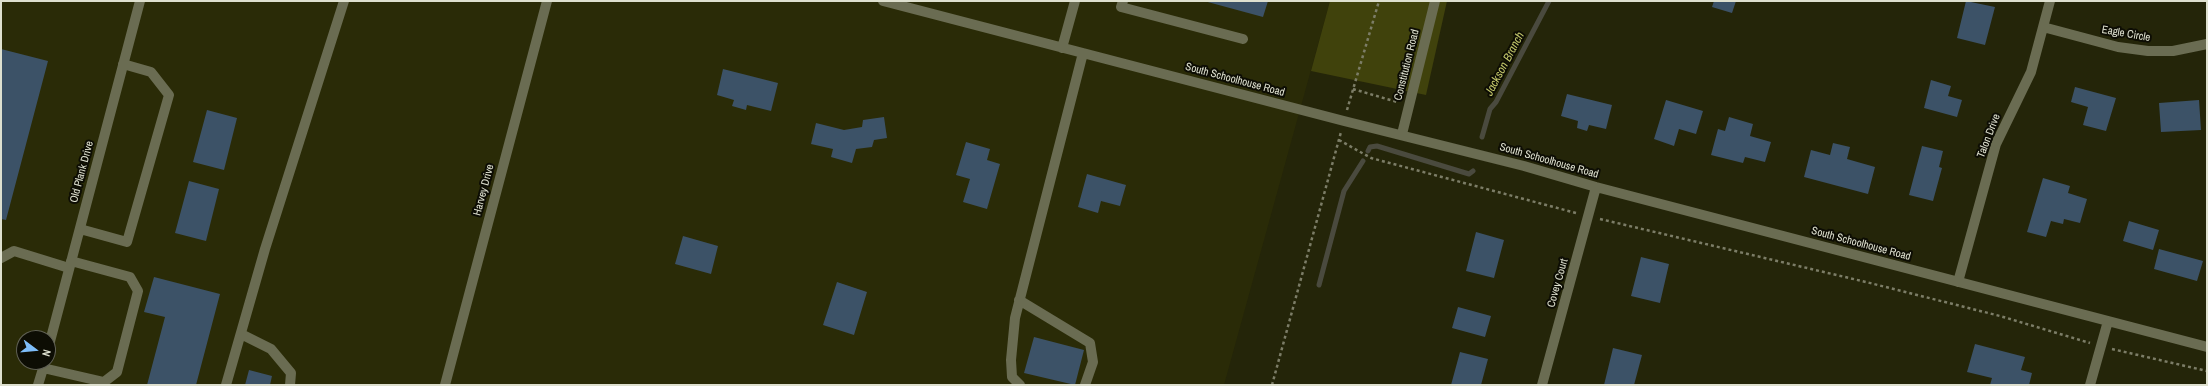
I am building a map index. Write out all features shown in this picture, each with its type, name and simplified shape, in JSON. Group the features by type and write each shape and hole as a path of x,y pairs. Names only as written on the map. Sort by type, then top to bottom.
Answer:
{"street":[{"name":"Old Plank Drive","path":"53,330 140,1"},
{"path":"226,385 265,249 344,1"},
{"name":"Harvey Drive","path":"445,385 547,1"},
{"name":"South Schoolhouse Road","path":"883,1 1344,121 1402,134 1524,166 1596,187 2207,347"},
{"path":"1062,48 1075,1"},
{"path":"1123,1 1121,7 1243,39"},
{"name":"Constitution Road","path":"1402,134 1434,1"},
{"name":"Talon Drive","path":"1958,282 1996,144 2031,72 2050,1"},
{"name":"Eagle Circle","path":"2043,27 2118,47 2148,51 2172,51 2207,44"},
{"path":"1020,385 1012,377 1011,360 1015,318 1083,53"},
{"path":"80,229 127,242 169,95 151,72 123,64"},
{"name":"Covey Court","path":"1542,385 1590,216 1596,187"},
{"path":"1,258 14,251 70,265 130,277 138,291 117,372 104,382 56,368"},
{"path":"1019,300 1090,342 1093,362 1085,385"},
{"path":"2090,385 2108,321"},
{"path":"241,334 271,349 291,373 290,385"},
{"path":"38,385 42,370"}],"path":[{"path":"1348,106 1379,1"},
{"path":"1353,89 1409,106"},
{"path":"1272,385 1342,129"},
{"path":"1339,140 1371,158 1590,216 1866,282 2000,316 2100,346 2207,371"}],"shaded area":[{"path":"1,1 1330,1 1224,385 1,385"},
{"path":"1330,1 1447,1 1426,95 1311,71"}],"building":[{"path":"1204,1 1268,1 1263,17"},
{"path":"1714,1 1736,1 1732,13 1712,7"},
{"path":"1966,1 1995,7 1985,45 1957,38"},
{"path":"1,49 48,61 6,220 1,219"},
{"path":"723,69 778,83 771,111 747,105 746,110 732,106 734,100 717,95"},
{"path":"1931,80 1951,86 1948,96 1962,100 1957,117 1924,108"},
{"path":"2075,87 2116,98 2106,131 2083,125 2088,107 2071,102"},
{"path":"1567,94 1612,105 1606,129 1589,125 1587,131 1577,128 1578,121 1561,116"},
{"path":"1666,100 1703,111 1696,134 1679,129 1674,146 1654,139"},
{"path":"2199,100 2201,130 2161,132 2159,103"},
{"path":"207,110 237,118 224,170 193,162"},
{"path":"884,117 887,138 874,140 872,147 856,149 852,163 831,157 833,149 811,144 816,123 844,130 862,127 863,120"},
{"path":"1729,117 1753,124 1750,136 1771,142 1765,162 1745,157 1743,163 1711,155 1718,129 1725,131"},
{"path":"966,142 990,149 987,160 1000,164 987,209 963,202 970,179 956,175"},
{"path":"1833,143 1850,147 1847,159 1875,167 1868,194 1804,177 1811,150 1830,155"},
{"path":"1922,146 1943,151 1939,167 1942,168 1933,201 1909,195"},
{"path":"1087,174 1126,185 1120,206 1101,201 1098,213 1078,207"},
{"path":"2043,178 2070,186 2068,193 2087,199 2080,223 2064,219 2063,224 2051,221 2046,237 2027,232"},
{"path":"189,181 219,189 206,241 175,233"},
{"path":"2129,221 2159,230 2153,250 2123,241"},
{"path":"1476,232 1504,240 1494,278 1466,271"},
{"path":"683,236 718,246 711,274 675,264"},
{"path":"2159,249 2203,261 2197,281 2154,269"},
{"path":"1641,257 1669,264 1660,303 1631,296"},
{"path":"154,277 220,294 196,385 147,385 165,317 144,312"},
{"path":"837,282 867,292 854,335 823,325"},
{"path":"1458,307 1491,316 1485,337 1452,328"},
{"path":"1034,337 1084,350 1075,385 1024,373"},
{"path":"1975,344 2025,357 2021,370 2032,373 2029,385 1990,385 1992,378 1967,372"},
{"path":"1613,348 1642,355 1634,385 1604,385"},
{"path":"1460,352 1488,359 1481,385 1451,385"},
{"path":"249,370 272,376 270,385 245,385"}],"waterway":[{"name":"Jackson Branch","path":"1482,137 1490,109 1496,102 1549,1"},
{"name":"Jackson Branch","path":"1368,151 1370,147 1377,146 1469,174 1473,171"},
{"name":"Jackson Branch","path":"1319,285 1344,191 1363,161"}]}
